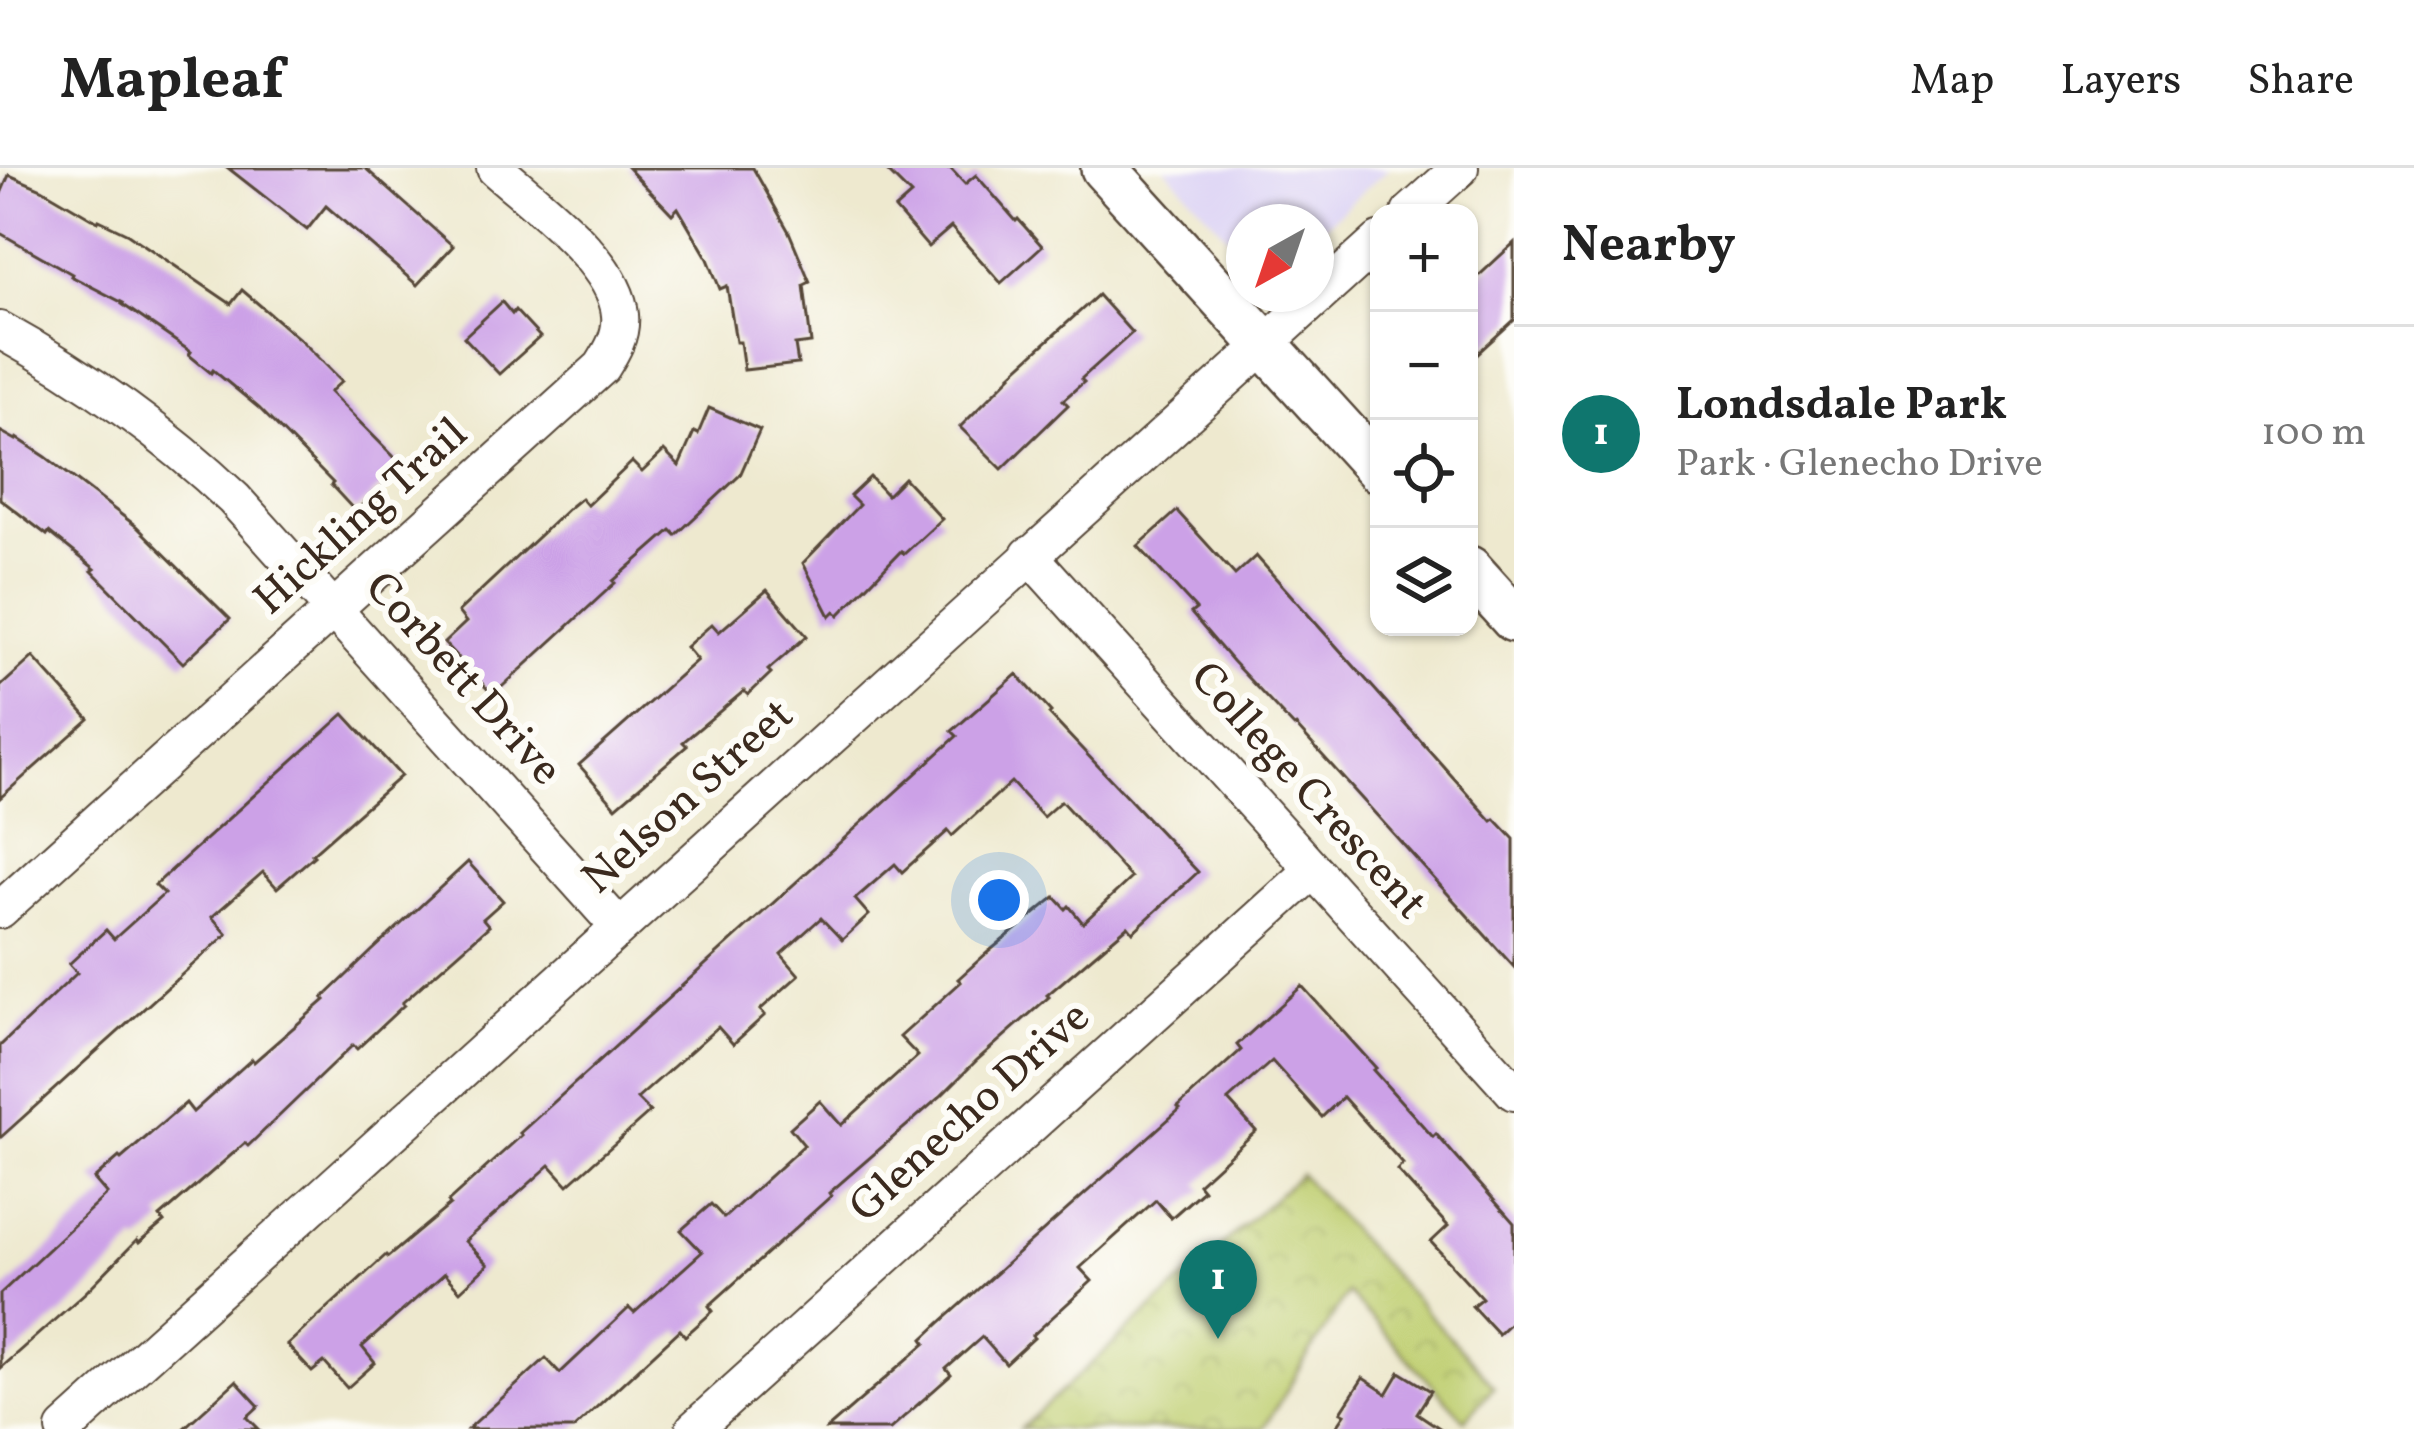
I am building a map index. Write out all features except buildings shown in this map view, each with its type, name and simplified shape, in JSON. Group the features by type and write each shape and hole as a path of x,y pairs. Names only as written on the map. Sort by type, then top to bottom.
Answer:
{"street":[{"name":"Hickling Trail","path":"0,910 602,367 617,343 620,315 610,282 587,252 495,168"},
{"path":"1104,168 1370,460"},
{"path":"1420,204 1460,168"},
{"name":"Nelson Street","path":"65,1429 1370,249"},
{"name":"Corbett Drive","path":"0,331 122,405 195,462 619,927"},
{"name":"College Crescent","path":"1029,555 1514,1092"},
{"path":"1478,579 1514,619"},
{"name":"Glenecho Drive","path":"694,1429 1313,870"}],"shaded area":[{"path":"1165,168 1389,168 1334,218 1334,204 1226,204 1226,234"}],"green space":[{"path":"1300,1174 1494,1386 1465,1420 1347,1293 1263,1429 1020,1429"}],"place":[{"name":"Londsdale Park","path":"1218,1339"}]}
